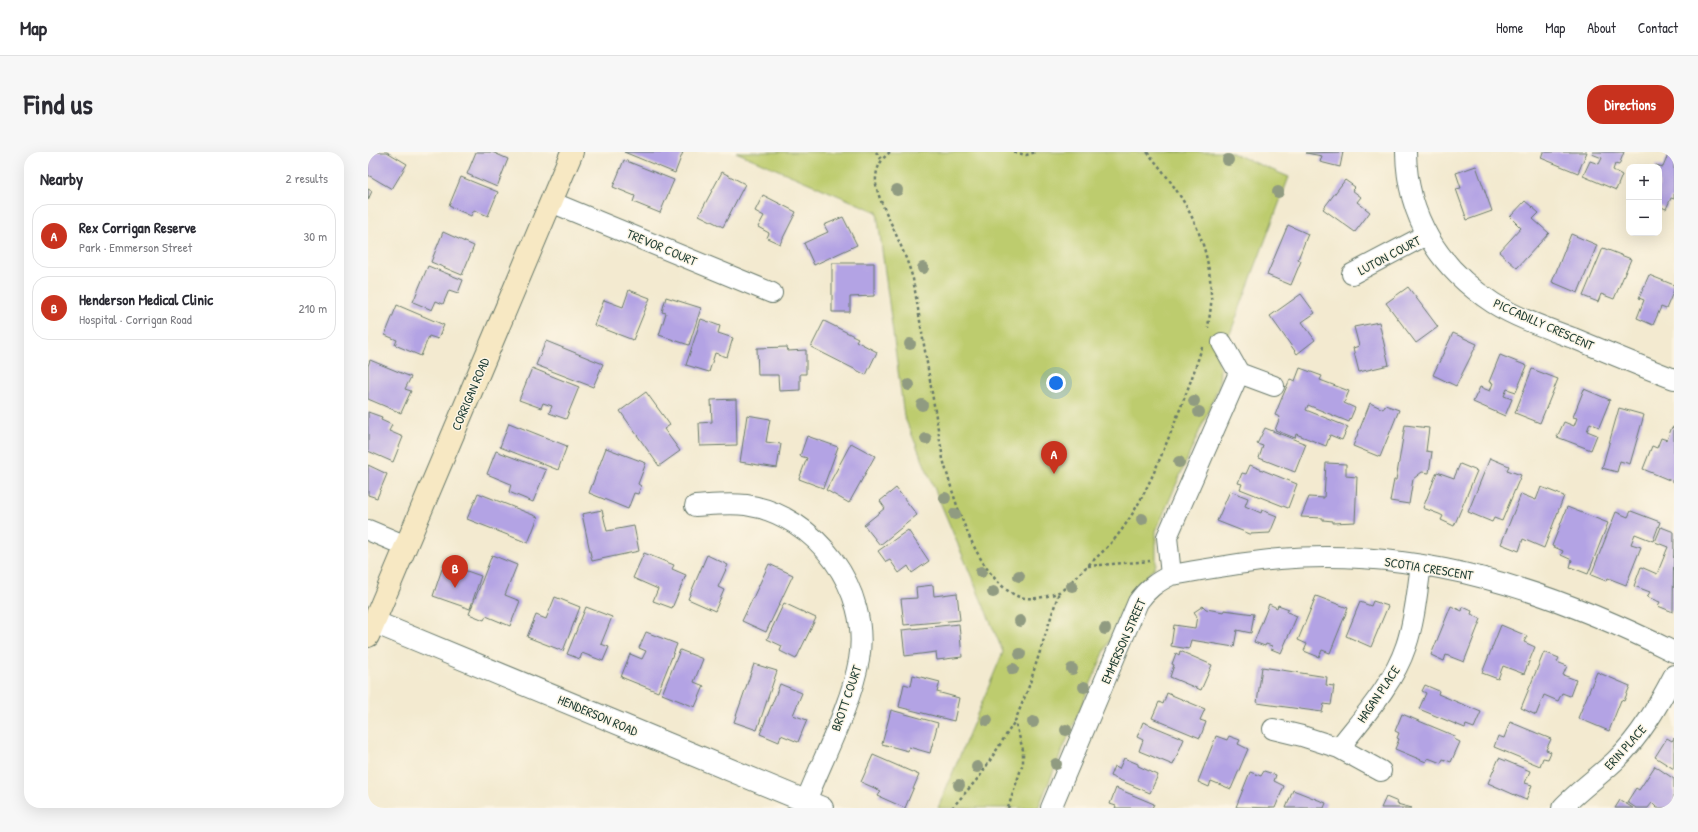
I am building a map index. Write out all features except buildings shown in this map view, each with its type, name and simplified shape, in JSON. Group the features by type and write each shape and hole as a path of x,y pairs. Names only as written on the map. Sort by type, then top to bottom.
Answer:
{"main road":[{"name":"CORRIGAN ROAD","path":"371,629 572,152"}],"street":[{"name":"PICCADILLY CRESCENT","path":"1406,152 1408,179 1412,196 1426,235 1452,269 1468,285 1494,303 1524,318 1674,379"},
{"name":"TREVOR COURT","path":"551,202 772,293"},
{"name":"LUTON COURT","path":"1352,274 1426,235"},
{"path":"1211,339 1239,373 1274,386"},
{"path":"1170,567 1167,537 1239,373"},
{"name":"BROTT COURT","path":"695,506 724,504 747,505 769,511 804,530 820,544 836,563 846,579 857,614 860,637 859,658 850,694 814,805"},
{"path":"368,530 406,546"},
{"name":"SCOTIA CRESCENT","path":"1170,567 1279,559 1363,558 1421,565 1487,577 1536,592 1605,619 1674,652"},
{"name":"HAGAN PLACE","path":"1339,748 1382,692 1399,661 1411,628 1421,565"},
{"name":"EMMERSON STREET","path":"1051,808 1138,602 1170,567"},
{"name":"HENDERSON ROAD","path":"371,629 814,805"},
{"name":"ERIN PLACE","path":"1562,808 1616,760 1630,744 1655,710 1674,675"},
{"path":"1273,729 1339,748 1381,771"}],"path":[{"path":"876,152 881,159"},
{"path":"890,152 881,159 878,167 876,183 879,196 906,257 913,279 943,459 950,484 966,526 982,560 995,579 1019,597 1034,598 1059,592 1101,555 1118,535 1138,504 1154,473 1211,339 1212,296 1209,267 1200,234 1185,202 1167,175 1147,152"},
{"path":"1014,152 1026,155 1036,152"},
{"path":"1087,566 1170,567"},
{"path":"952,808 980,776 1015,721 1028,689 1059,592"},
{"path":"1008,808 1023,763 1023,750 1015,721"}],"green space":[{"path":"736,152 1230,152 1289,177 1230,334 1215,349 1220,367 1219,386 1156,531 1156,564 1154,569 1137,584 1128,596 1038,808 938,808 1003,652 904,416 877,212"}],"place":[{"name":"Rex Corrigan Reserve","path":"1054,474"},
{"name":"Henderson Medical Clinic","path":"455,588"}]}
